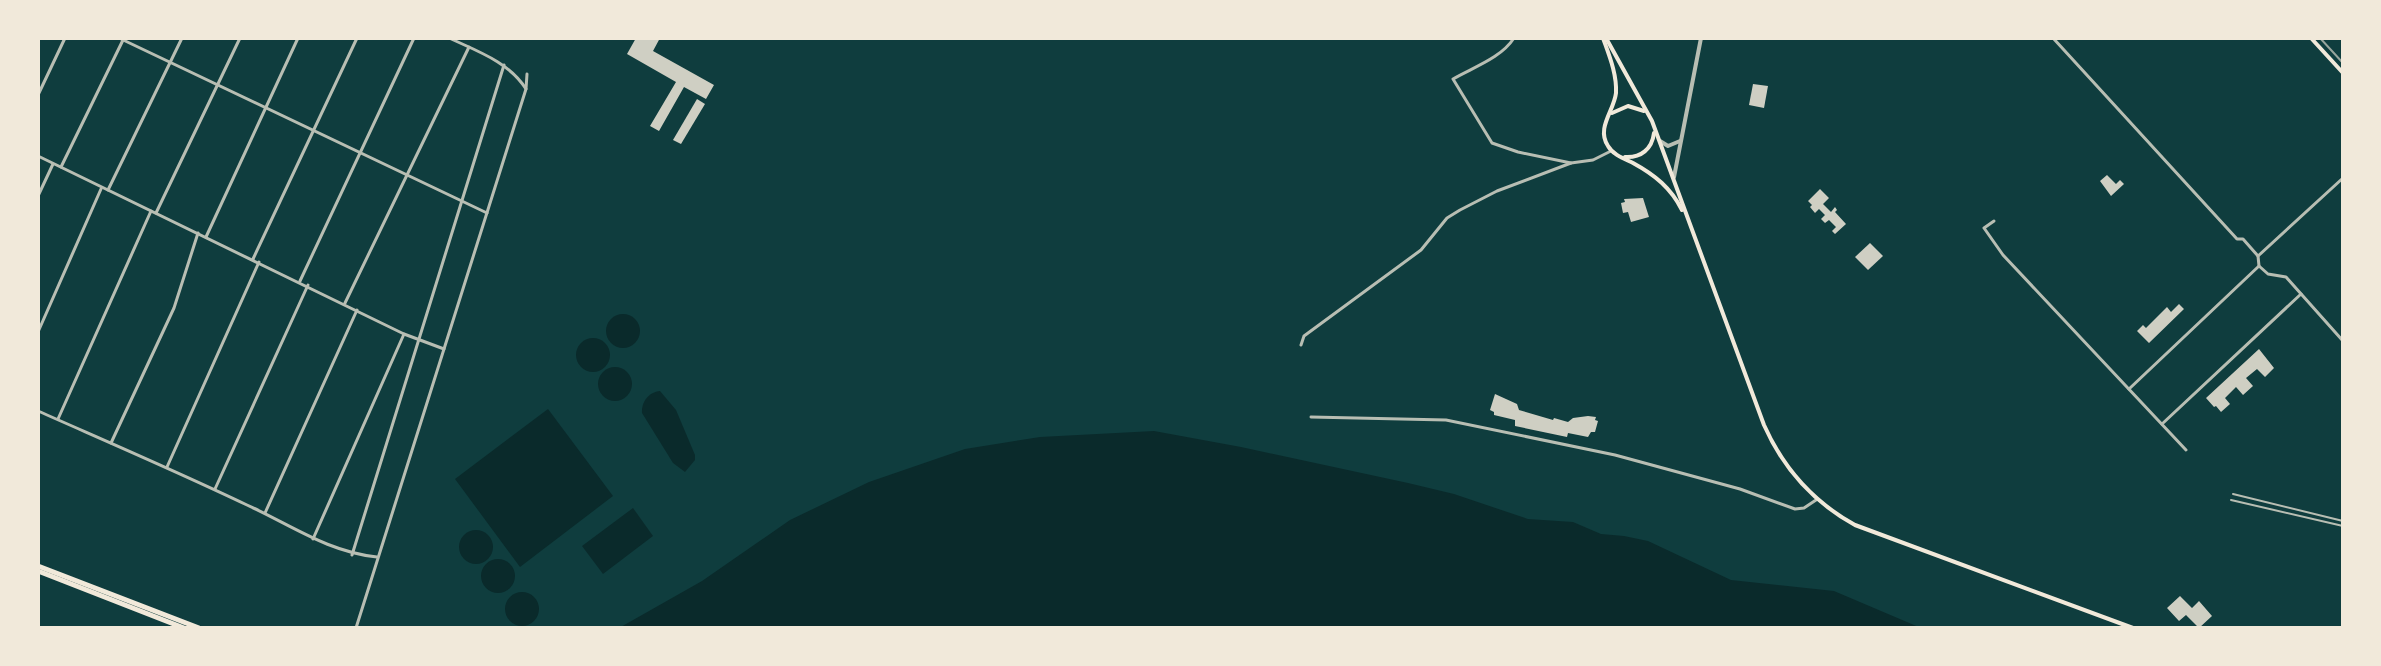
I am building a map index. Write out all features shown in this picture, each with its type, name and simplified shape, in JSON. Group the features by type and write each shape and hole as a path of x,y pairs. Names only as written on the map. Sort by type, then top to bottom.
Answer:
{"highway":[{"path":"38,568 184,628"},
{"path":"38,568 199,628"}],"main road":[{"path":"1605,38 1655,130 1772,443 1784,464 1816,500 1837,515 1884,537 2133,628"},
{"path":"1605,38 1616,82 1614,103 1606,121 1604,138 1611,151 1669,188 1689,223"},
{"path":"2311,38 2343,73"},
{"path":"1606,121 1614,111 1626,107 1638,108 1648,115"},
{"path":"1620,156 1632,157 1644,153 1652,143 1655,130"},
{"path":"1669,188 1675,187 1675,179"}],"street":[{"path":"38,95 65,38"},
{"path":"108,190 182,38"},
{"path":"58,419 153,212 240,38"},
{"path":"206,237 298,38"},
{"path":"253,259 357,38"},
{"path":"300,281 414,38"},
{"path":"449,38 504,65 519,77 526,89"},
{"path":"1514,38 1508,48 1495,57 1453,79 1492,143 1571,163"},
{"path":"1675,179 1701,38"},
{"path":"2053,38 2237,239 2243,239 2258,256 2259,266 2268,274 2286,277 2343,341"},
{"path":"61,167 122,39 487,213"},
{"path":"345,303 469,47"},
{"path":"352,555 504,65"},
{"path":"356,628 526,89 527,74"},
{"path":"1659,140 1668,146 1677,144 1681,139"},
{"path":"1301,345 1304,336 1421,250 1447,218 1497,191 1571,163 1593,160 1611,151"},
{"path":"38,156 404,334 444,349"},
{"path":"38,196 53,163"},
{"path":"2258,256 2343,178"},
{"path":"38,332 102,187"},
{"path":"1994,221 1984,228 2003,255 2186,450"},
{"path":"111,443 174,308 198,233"},
{"path":"166,468 259,262"},
{"path":"2129,389 2259,266"},
{"path":"215,490 308,285"},
{"path":"2162,424 2301,294"},
{"path":"265,513 357,310"},
{"path":"313,539 404,334"},
{"path":"38,411 265,513 313,539 352,555 377,557"},
{"path":"1311,417 1446,420 1615,455 1740,489 1795,509 1804,508 1816,500"},
{"path":"2233,494 2343,521"},
{"path":"2231,500 2343,526"}],"water":[{"path":"623,314 635,319 640,331 635,343 623,348 611,343 606,331 611,319"},
{"path":"593,338 605,343 610,355 605,367 593,372 581,367 576,355 581,343"},
{"path":"615,367 627,372 632,384 627,396 615,401 603,396 598,384 603,372"},
{"path":"660,391 676,410 695,455 695,460 685,472 673,463 642,413 646,398"},
{"path":"548,409 613,496 520,567 455,479"},
{"path":"1154,431 1408,483 1454,494 1528,519 1573,522 1601,534 1648,541 1731,580 1834,591 1921,628 619,628 702,581 790,520 869,482 965,449 1040,437"},
{"path":"633,508 653,536 603,574 582,546"},
{"path":"476,530 488,535 493,547 488,559 476,564 464,559 459,547 464,535"},
{"path":"498,559 510,564 515,576 510,588 498,593 486,588 481,576 486,564"},
{"path":"522,592 534,597 539,609 534,621 522,626 510,621 505,609 510,597"}],"building":[{"path":"636,38 660,38 653,51 714,85 706,99 684,87 659,131 650,126 676,82 627,54"},
{"path":"1753,84 1768,86 1764,108 1749,105"},
{"path":"697,99 705,104 681,144 673,140"},
{"path":"2107,175 2116,184 2120,180 2124,184 2111,196 2100,181"},
{"path":"1820,189 1829,198 1823,204 1831,212 1835,207 1835,212 1846,224 1835,234 1832,231 1836,227 1829,220 1825,223 1821,219 1825,215 1819,209 1815,213 1808,201"},
{"path":"1643,198 1649,217 1631,222 1628,212 1623,213 1621,203 1625,202 1624,199"},
{"path":"1870,243 1883,256 1868,270 1855,257"},
{"path":"2179,304 2184,309 2149,343 2137,331 2143,325 2146,328 2167,307 2171,312"},
{"path":"2259,349 2274,368 2265,377 2257,369 2246,378 2253,386 2243,395 2236,387 2225,398 2230,404 2221,412 2206,398"},
{"path":"1495,394 1517,404 1519,410 1553,420 1568,422 1573,418 1596,417 1595,432 1588,437 1568,433 1567,437 1515,426 1515,420 1494,415 1490,410"},
{"path":"2180,596 2192,608 2199,601 2212,616 2199,628 2186,615 2179,621 2167,608"}],"tram line":[{"path":"2320,38 2343,63"}]}
